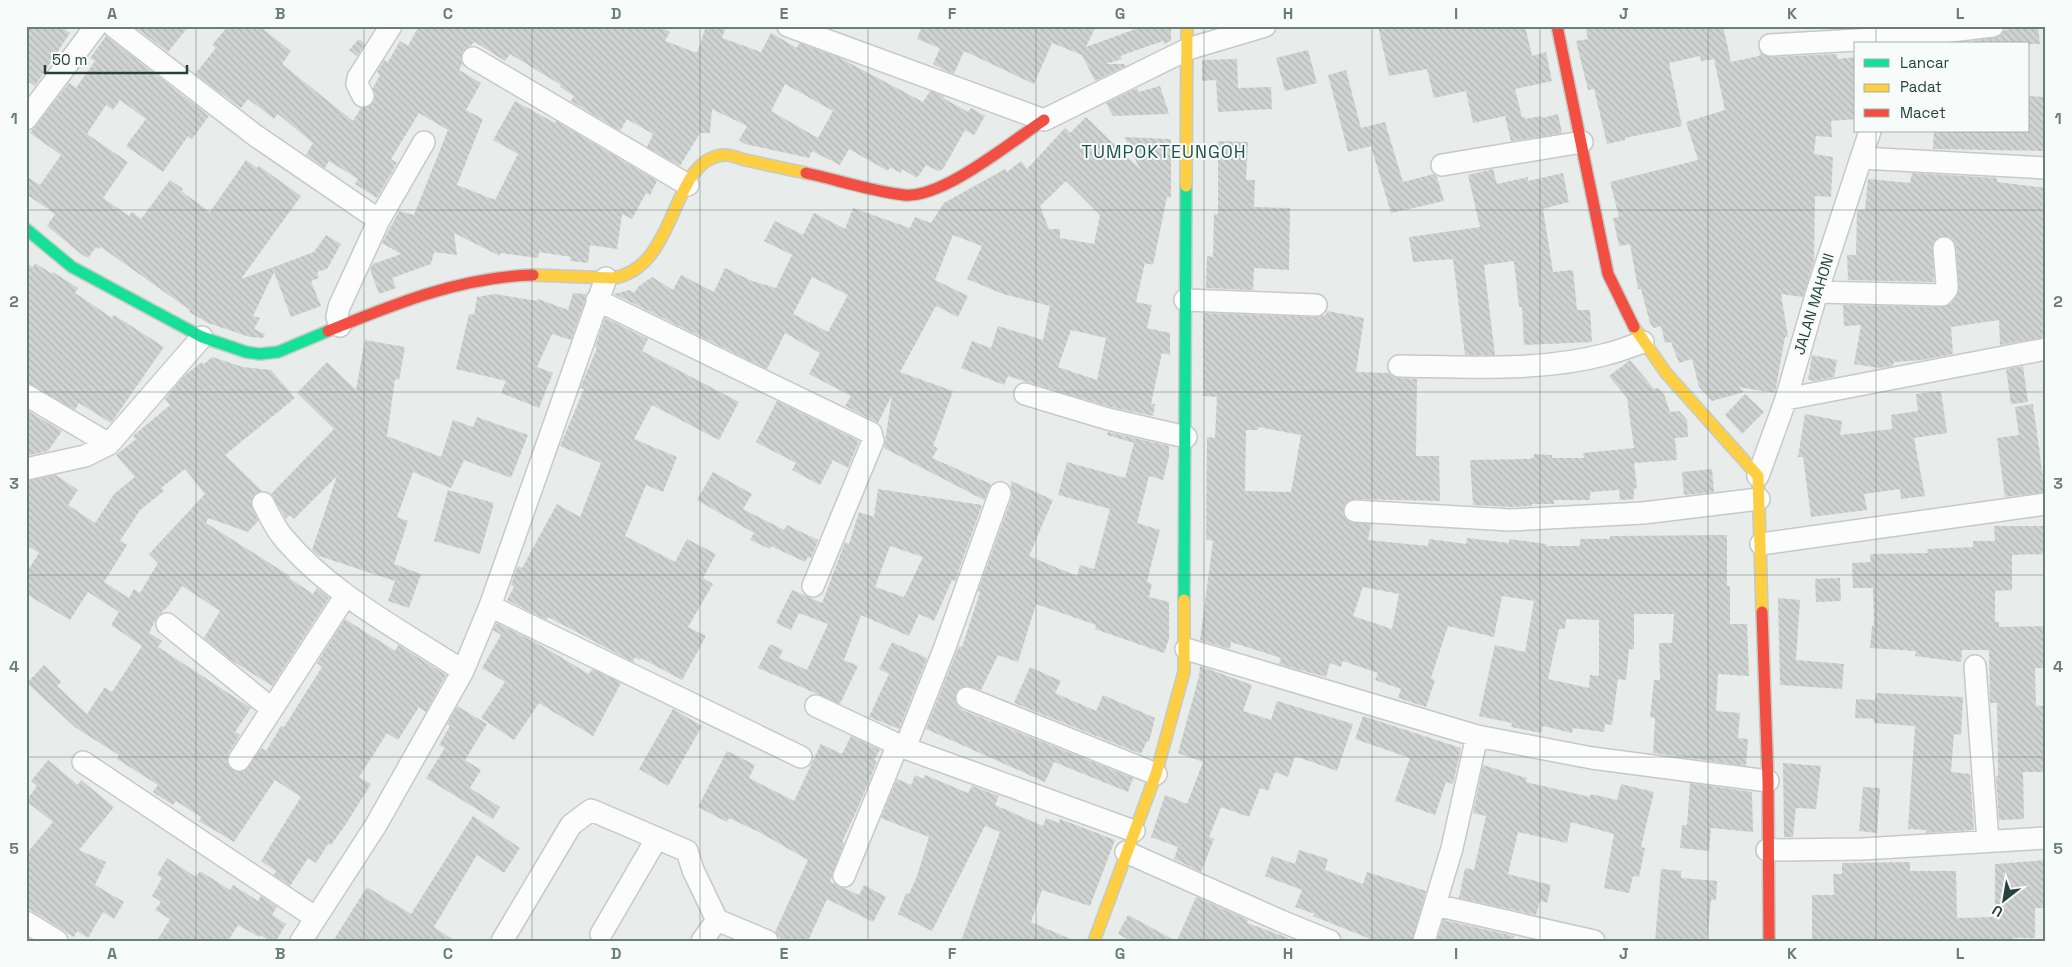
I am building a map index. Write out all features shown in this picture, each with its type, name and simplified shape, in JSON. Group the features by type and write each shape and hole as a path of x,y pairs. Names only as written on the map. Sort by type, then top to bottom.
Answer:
{"street":[{"path":"26,119 96,26"},
{"path":"113,26 256,136 379,220"},
{"path":"363,96 357,84 358,78 391,26"},
{"path":"788,26 1044,120"},
{"path":"1094,941 1156,774 1181,690 1186,649 1185,300 1187,26"},
{"path":"26,228 72,266 202,336 246,352 259,354 278,352 440,288 476,281 543,275 622,277 645,263 658,246 688,185 702,163 712,156 723,155 905,195 930,192 950,183 1044,120 1188,49 1265,26"},
{"path":"1557,26 1608,274 1625,312 1643,342 1666,372 1758,476 1768,781 1768,941"},
{"path":"1770,45 1993,26"},
{"path":"473,58 688,185"},
{"name":"JALAN MAHONI","path":"1758,476 1786,399 1817,292 1870,132"},
{"path":"340,326 337,317 339,308 379,220 424,142"},
{"path":"1442,165 1582,142"},
{"path":"1861,158 2046,168"},
{"path":"1817,292 1942,295 1947,289 1944,248"},
{"path":"301,941 376,825 463,671 490,606 606,278"},
{"path":"597,300 871,433 873,441 813,586"},
{"path":"1185,300 1316,305"},
{"path":"26,469 86,456 109,444 202,336"},
{"path":"1399,366 1475,367 1558,363 1608,354 1643,342"},
{"path":"1786,399 2046,349"},
{"path":"1025,394 1108,418 1186,437"},
{"path":"26,395 109,444"},
{"path":"844,876 945,647 1000,493"},
{"path":"1354,511 1510,520 1643,513 1759,499"},
{"path":"263,503 282,535 304,559 346,595 463,671"},
{"path":"1761,544 2046,504"},
{"path":"239,760 346,595"},
{"path":"490,606 801,757"},
{"path":"168,624 272,709"},
{"path":"1186,649 1477,736 1592,758 1768,781"},
{"path":"1975,666 1988,841"},
{"path":"967,698 1156,774"},
{"path":"816,706 902,746 1134,831"},
{"path":"1424,941 1452,848 1477,736"},
{"path":"83,762 316,918"},
{"path":"502,941 571,825 591,810 688,851 693,870 717,920 767,941"},
{"path":"601,934 657,838"},
{"path":"1767,850 1862,849 2046,838"},
{"path":"1126,852 1330,941"},
{"path":"1435,905 1594,941"},
{"path":"702,941 717,920"},
{"path":"26,922 57,941"}],"building":[{"path":"26,26 60,26 70,33 35,86 26,80"},
{"path":"134,26 189,26 168,52"},
{"path":"228,26 259,26 291,51 282,64 353,121 361,108 368,107 374,102 373,88 380,75 377,72 384,60 388,62 400,41 408,46 419,26 659,26 670,32 665,41 697,53 706,26 726,26 722,38 761,52 771,33 797,48 799,43 840,58 923,102 930,91 944,96 943,98 968,112 971,108 985,116 974,135 965,130 943,169 938,171 926,165 917,178 902,169 901,173 890,167 888,171 849,149 840,165 812,151 809,158 745,144 739,140 747,126 712,109 710,133 700,133 680,166 647,147 653,134 627,119 620,131 571,101 574,96 560,87 561,85 510,54 505,61 475,42 462,52 462,64 459,70 481,83 466,110 483,119 457,185 495,200 518,154 493,140 515,101 555,123 556,121 657,181 650,195 646,193 632,219 622,214 617,249 590,245 588,263 570,261 571,257 539,252 538,258 500,253 500,256 454,233 457,255 434,252 431,264 392,278 396,288 379,294 370,269 373,264 401,254 382,243 399,211 414,215 448,130 419,113 391,159 397,163 377,198 355,184 358,179 329,161 325,168 306,155 313,143 278,114 274,119 248,99 241,108 195,74 216,48 212,45","holes":["785,84 833,111 818,138 771,111"]},
{"path":"922,26 1096,26 1086,47 1144,26 1171,26 1171,41 1164,44 1163,41 1120,56 1122,59 1105,64 1124,64 1126,66 1095,81 1082,55 1052,43 1034,84 964,51 954,74 942,69 933,64 940,48 917,39"},
{"path":"1378,26 1525,26 1532,56 1546,52 1552,81 1515,89 1522,117 1526,119 1541,116 1542,118 1558,114 1562,133 1511,141 1505,116 1473,123 1466,91 1434,98 1427,69 1389,76"},
{"path":"1585,26 1723,26 1731,62 1759,56 1761,53 1771,57 1837,54 1837,59 1854,57 1854,119 1831,121 1832,137 1816,136 1814,154 1833,157 1831,197 1815,196 1814,261 1803,297 1781,294 1788,337 1785,337 1775,393 1738,387 1744,392 1712,401 1699,387 1692,359 1679,363 1671,342 1665,343 1661,326 1654,328 1650,323 1641,289 1638,289 1630,244 1619,246 1613,218 1619,217 1610,182 1698,160 1686,122 1725,110 1714,59 1701,61 1700,56 1669,63 1682,126 1625,138 1625,140 1607,144 1594,89 1588,90 1576,41 1588,39"},
{"path":"2011,26 2038,26 2040,44 2030,44 2030,42 1973,41 2000,36 2005,30 2011,29"},
{"path":"106,36 209,116 192,139 188,136 163,172 126,146 146,119 120,100 113,110 106,105 87,134 128,162 103,198 129,216 132,212 141,219 170,180 183,189 181,191 210,212 246,160 257,168 259,166 301,196 241,279 314,252 326,235 341,244 327,269 317,272 319,278 311,281 321,306 291,317 274,272 253,316 260,318 254,329 265,334 263,338 250,337 208,323 189,312 190,310 101,247 100,249 96,247 88,258 47,226 55,214 26,194 26,176 40,185 61,155 30,133 69,83 76,88 95,61 90,58"},
{"path":"359,39 365,44 357,56 349,50"},
{"path":"1308,50 1317,83 1285,91 1276,58"},
{"path":"1237,59 1238,88 1271,87 1272,109 1218,112 1216,80 1202,81 1202,60"},
{"path":"1346,70 1361,128 1385,122 1403,182 1434,174 1437,177 1444,201 1391,213 1371,146 1348,152 1328,75"},
{"path":"1160,86 1169,114 1113,116 1106,103 1137,88 1139,92"},
{"path":"2030,96 2046,97 2046,151 1933,149 1934,132 2030,132"},
{"path":"1086,117 1140,169 1124,137 1171,139 1171,197 1167,197 1153,265 1145,263 1136,302 1152,305 1147,328 1170,333 1170,355 1162,353 1151,404 1155,404 1153,416 1111,407 1008,376 1004,385 961,368 972,341 991,348 998,326 1043,340 1050,306 1003,294 967,279 982,246 953,235 935,280 968,296 958,317 936,306 900,372 953,391 933,446 938,448 932,458 991,484 984,500 884,448 892,395 878,423 845,406 851,396 809,374 820,353 785,333 767,369 614,294 630,290 634,293 639,286 652,277 673,290 681,275 714,292 725,268 752,281 776,288 792,255 764,241 775,221 803,235 814,213 845,229 853,208 910,228 915,217 931,223 944,203 1005,169 1007,172 1021,161 1027,169 1065,128 1070,133","holes":["1066,181 1100,215 1094,244 1060,238 1060,229 1049,229 1040,206","812,277 848,295 828,332 793,314","1071,330 1106,338 1097,380 1058,367"]},
{"path":"1218,141 1248,142 1246,180 1255,180 1254,207 1290,208 1289,270 1254,268 1253,290 1206,288 1207,256 1213,257 1214,214 1218,214"},
{"path":"1493,169 1497,184 1528,177 1528,181 1563,173 1569,202 1543,209 1553,272 1573,270 1577,310 1590,310 1592,342 1524,345 1522,307 1519,307 1514,261 1484,265 1495,355 1465,355 1453,259 1413,262 1409,237 1480,227 1468,175"},
{"path":"1912,173 1997,178 1997,182 2046,188 2046,337 2000,345 1999,320 1951,327 1953,354 1922,360 1894,362 1893,366 1879,368 1854,364 1861,325 1844,326 1843,305 1942,307 1952,303 1959,290 1956,246 1954,241 1943,236 1937,238 1933,243 1934,282 1848,280 1847,255 1856,255 1857,210 1865,210 1868,179 1910,183"},
{"path":"26,263 33,267 35,263 52,274 53,272 78,288 75,293 112,318 114,315 164,347 111,423 79,403 75,410 26,383"},
{"path":"573,293 586,294 585,301 571,340 552,334 537,367 553,373 539,408 501,393 506,381 456,369 469,314 474,315 477,297 495,294 537,301 538,299 568,310"},
{"path":"1327,311 1364,318 1356,372 1389,373 1398,378 1417,379 1416,456 1439,456 1440,501 1356,499 1345,504 1343,511 1348,521 1371,524 1368,540 1428,546 1429,539 1466,544 1467,538 1509,543 1509,539 1546,544 1546,546 1580,546 1580,539 1610,539 1610,536 1727,535 1727,586 1730,586 1730,624 1747,624 1749,676 1718,674 1716,711 1740,713 1738,738 1748,739 1746,766 1653,753 1655,718 1650,717 1654,680 1660,680 1659,643 1672,643 1674,614 1634,614 1634,649 1629,649 1626,680 1618,679 1612,725 1605,724 1604,732 1573,728 1572,733 1543,726 1541,733 1511,727 1512,723 1479,716 1495,645 1525,652 1534,601 1502,596 1494,637 1448,626 1431,678 1435,680 1426,707 1398,698 1401,689 1375,680 1378,673 1343,661 1341,667 1330,663 1326,677 1279,664 1281,658 1231,642 1230,649 1200,640 1213,541 1206,539 1207,437 1215,438 1217,397 1203,396 1203,313 1316,317 1326,315","holes":["1258,427 1301,435 1291,492 1245,491 1246,430 1258,430","1363,587 1399,594 1392,629 1353,616","1566,619 1599,620 1599,676 1590,675 1589,688 1548,679 1559,629 1565,629"]},
{"path":"605,318 648,339 642,351 739,402 719,440 652,405 634,439 677,457 663,492 646,485 625,536 675,562 687,539 716,554 703,578 713,584 688,627 706,636 682,680 641,658 640,660 635,657 633,662 548,617 547,620 507,600 514,587 511,585 518,566 522,568 557,504 580,517 601,463 560,446 584,389 580,388 597,348 595,347"},
{"path":"365,340 405,347 399,380 395,379 387,436 441,457 453,420 473,427 477,417 528,435 511,478 464,460 451,488 413,472 397,517 408,521 394,564 421,574 409,608 388,601 395,581 319,556 312,550 337,476 294,519 290,515 286,519 271,494 334,429 297,393 327,362 356,390"},
{"path":"1812,355 1837,360 1834,377 1814,381 1808,380"},
{"path":"212,357 243,367 271,370 295,398 225,455 262,491 253,496 251,502 258,521 248,532 208,518 206,523 290,576 289,578 313,594 317,588 329,598 272,686 231,660 204,638 220,611 182,586 169,605 157,617 149,633 162,641 158,647 251,708 235,732 240,735 228,754 228,766 238,772 244,771 262,748 266,751 281,726 284,727 322,667 317,663 345,619 395,651 398,645 446,675 426,712 419,707 398,740 387,733 359,777 371,784 346,824 331,845 328,844 316,863 308,858 290,886 274,875 276,871 261,861 301,797 275,780 234,842 199,821 201,817 176,801 173,805 153,792 158,785 117,759 119,755 76,728 27,683 44,665 61,682 57,686 87,714 105,687 112,692 142,646 111,625 119,612 88,592 70,620 26,594 26,573 39,553 26,545 26,481 56,475 78,490 68,505 95,523 114,494 135,477 116,455 136,439 133,436 170,405 165,399 184,376 202,362 204,364","holes":["185,469 205,494 149,554 158,563 140,593 134,589 129,598 104,582 127,545 120,541 140,510 164,491 161,488"]},
{"path":"1630,360 1654,389 1658,388 1664,394 1670,412 1679,411 1687,420 1688,437 1675,438 1677,460 1634,463 1637,488 1634,489 1634,499 1620,500 1619,490 1590,492 1590,500 1554,500 1554,504 1510,507 1473,505 1470,460 1530,459 1534,457 1534,454 1552,455 1552,458 1584,458 1583,453 1634,448 1627,398 1609,376"},
{"path":"2023,366 2028,402 2011,404 2006,369"},
{"path":"1941,391 1947,433 1914,438 1925,496 1901,499 1900,489 1864,494 1867,510 1811,517 1803,457 1798,457 1805,414 1842,421 1840,435 1892,429 1891,415 1918,411 1916,394"},
{"path":"1745,394 1764,412 1742,434 1725,415"},
{"path":"777,401 859,441 848,468 833,460 820,485 792,470 796,463 756,442"},
{"path":"2033,404 2045,492 2005,497 1997,438 2019,435 2015,407"},
{"path":"26,410 62,431 48,451 26,456"},
{"path":"1108,432 1169,446 1169,456 1163,480 1149,476 1137,523 1160,530 1147,582 1152,584 1149,597 1169,602 1169,638 1164,653 1095,629 1096,625 1036,604 1018,662 998,655 981,690 965,686 956,693 955,699 957,705 962,710 1133,778 1128,792 1054,762 1045,782 926,729 959,646 962,647 980,592 978,591 1012,497 1011,481 1053,500 1029,556 1077,576 1080,565 1094,569 1110,509 1058,495 1067,462 1125,478 1134,443 1107,435"},
{"path":"1712,469 1714,492 1684,495 1682,472"},
{"path":"713,472 752,494 743,509 784,530 787,525 818,540 811,558 808,557 805,562 771,546 770,549 750,540 754,533 697,500"},
{"path":"878,489 982,505 955,581 952,580 934,621 919,614 909,636 861,615 844,660 858,666 840,704 758,668 770,644 783,650 779,658 807,670 828,624 799,613 791,630 776,623 792,590 822,603 845,542 849,544 859,512 874,517","holes":["890,546 923,557 904,597 875,587"]},
{"path":"448,490 494,503 480,554 434,541"},
{"path":"1994,526 2046,526 2046,554 2012,555 2012,590 1995,591 1995,622 1999,622 1999,627 2046,626 2046,668 2035,668 2036,706 2046,706 2046,772 2023,772 2024,819 1999,820 1996,776 1998,776 1997,703 1990,703 1989,650 1962,650 1961,662 1915,656 1916,651 1870,648 1872,626 1874,626 1873,588 1853,588 1852,563 1871,562 1870,554 1928,553 1927,549 1973,547 1973,541 1995,541"},
{"path":"1840,578 1841,601 1816,602 1815,579"},
{"path":"1778,598 1800,600 1796,660 1844,664 1842,689 1780,685"},
{"path":"497,623 535,642 589,674 592,669 621,683 593,736 539,703 514,740 481,718 505,682 482,668 501,635 493,630"},
{"path":"892,642 927,658 899,729 869,717 889,674 879,669"},
{"path":"1200,666 1252,685 1243,711 1271,720 1277,701 1353,724 1337,771 1295,756 1288,777 1275,772 1268,791 1260,788 1249,817 1221,807 1209,837 1214,839 1201,872 1174,859 1178,847 1151,837 1165,795 1187,804 1203,762 1178,753"},
{"path":"1030,667 1061,681 1055,693 1096,711 1103,695 1155,718 1149,742 1147,741 1141,754 1014,703"},
{"path":"1876,693 1963,697 1961,735 1954,734 1951,772 1970,774 1974,830 1926,833 1927,830 1908,829 1915,726 1874,723 1874,719 1855,718 1856,699 1875,700"},
{"path":"457,706 487,724 465,760 481,770 470,788 500,807 493,819 426,778 445,748 439,745 450,726 447,724"},
{"path":"673,709 702,726 668,786 639,769"},
{"path":"1363,716 1461,748 1453,784 1446,782 1435,815 1395,801 1410,758 1355,739"},
{"path":"851,736 880,750 874,760 877,761 842,842 844,843 830,882 859,895 864,885 886,897 873,922 827,899 808,941 783,941 775,932 808,860 759,832 729,818 727,822 698,807 727,751 755,765 749,778 794,801 821,744 842,754"},
{"path":"48,760 78,785 81,780 114,807 79,850 106,862 95,885 124,902 114,919 103,912 88,938 77,931 74,937 26,907 26,854 53,822 26,801 37,786 31,781"},
{"path":"1783,763 1821,766 1816,809 1796,808 1793,837 1784,837"},
{"path":"1483,765 1527,778 1526,782 1590,797 1591,794 1617,800 1621,784 1654,792 1641,847 1645,848 1639,877 1633,876 1629,893 1604,888 1614,834 1571,822 1567,843 1518,832 1508,874 1551,885 1547,903 1540,901 1536,915 1459,898 1465,868 1474,870 1486,816 1473,813"},
{"path":"915,775 923,779 925,775 968,793 972,786 999,796 995,805 1043,826 1046,818 1059,823 1060,819 1115,840 1090,906 1042,890 1031,922 1075,941 961,941 1000,832 985,826 932,931 898,914 906,893 909,894 917,876 929,837 881,818 897,779 911,785"},
{"path":"1690,783 1752,792 1753,832 1711,828 1709,851 1680,848 1682,825 1687,825"},
{"path":"1863,787 1880,788 1877,833 1859,831"},
{"path":"473,816 520,848 504,873 477,855 434,927 455,941 333,941 367,887 411,914"},
{"path":"1299,850 1328,859 1325,870 1363,884 1367,872 1426,891 1412,941 1375,941 1295,907 1302,890 1265,876 1272,856 1295,864"},
{"path":"167,858 196,877 200,871 230,890 233,885 258,901 261,896 277,907 272,915 286,924 276,941 270,941 260,935 259,937 238,925 228,941 157,941 170,919 155,910 161,902 152,896 162,878 157,875"},
{"path":"2046,860 2046,908 2035,908 2035,938 2013,938 2013,941 1812,941 1812,895 1834,895 1833,874 1842,874 1842,863 1910,862 1910,871 1956,871 1957,918 1995,917 1995,864"},
{"path":"1661,869 1681,871 1681,878 1717,881 1716,900 1711,900 1707,941 1655,941"},
{"path":"1196,897 1248,920 1247,923 1286,937 1291,941 1177,941"},
{"path":"1128,915 1176,941 1131,941 1118,934"},
{"path":"1443,920 1514,936 1513,941 1437,941"}],"traffic: fast":[{"path":"1184,600 1186,186"},
{"path":"26,229 72,267 202,337 246,352 259,354 278,352 328,331"}],"traffic: slow":[{"path":"1186,186 1187,26"},
{"path":"533,275 613,278 634,270 650,255 662,236 682,193 693,175 706,161 728,155 806,173"},
{"path":"1634,327 1666,373 1758,476 1762,612"},
{"path":"1094,941 1156,774 1184,672 1184,600"}],"traffic: jam":[{"path":"1557,26 1608,274 1634,327"},
{"path":"806,173 892,193 904,195 920,194 956,179 1044,120"},
{"path":"328,331 403,302 454,286 506,277 533,275"},
{"path":"1762,612 1768,781 1769,941"}],"district":[{"name":"TUMPOKTEUNGOH","path":"1164,152"}]}
